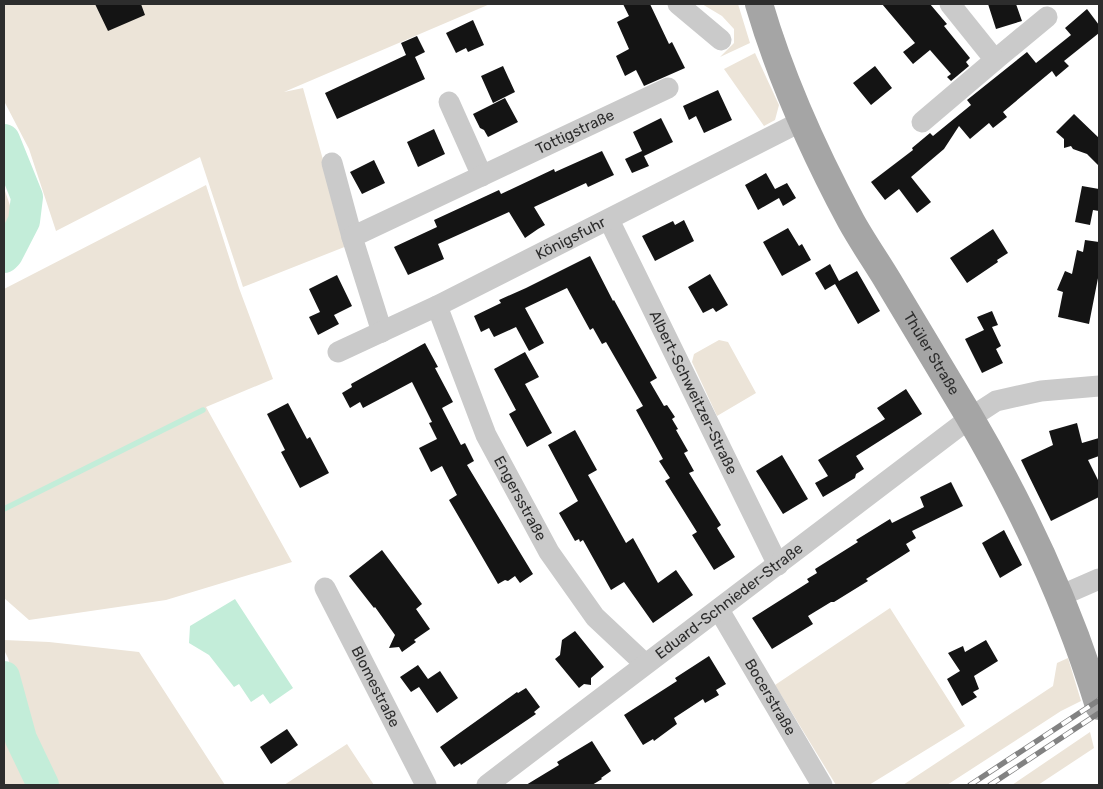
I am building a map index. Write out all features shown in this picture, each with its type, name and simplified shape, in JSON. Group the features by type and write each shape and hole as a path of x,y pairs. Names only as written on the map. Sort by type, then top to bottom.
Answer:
{"main road":[{"name":"Thüler Straße","path":"759,4 770,40 802,121 852,222 970,418 1028,522 1080,644 1099,706"}],"street":[{"path":"678,4 721,40"},
{"path":"950,4 995,60"},
{"path":"922,122 1047,17"},
{"name":"Tottigstraße","path":"352,237 668,88"},
{"path":"449,102 482,176"},
{"name":"Königsfuhr","path":"338,352 436,306 609,220 802,121"},
{"path":"332,163 352,237 382,332"},
{"name":"Albert-Schweitzer-Straße","path":"609,220 778,565"},
{"name":"Engersstraße","path":"436,306 486,435 549,552 595,617 645,664"},
{"path":"1099,372 1099,386"},
{"name":"Eduard-Schnieder-Straße","path":"487,785 970,418 996,401 1041,391 1099,386"},
{"path":"1060,596 1099,579"},
{"name":"Blomestraße","path":"325,588 426,785"},
{"name":"Bocerstraße","path":"719,610 822,785"}],"shaded area":[{"path":"4,4 490,4 284,92 303,88 347,246 243,287 200,157 56,231 29,149 4,101"},
{"path":"702,4 738,4 750,43 720,57 734,43 734,29 722,16"},
{"path":"755,53 779,105 775,120 764,126 724,69"},
{"path":"206,185 239,288 273,379 206,407 292,562 166,600 29,620 4,598 4,289"},
{"path":"4,188 15,220 4,236"},
{"path":"719,340 728,342 756,393 717,416 692,362 694,354"},
{"path":"235,599 293,688 270,704 263,694 251,702 239,684 234,687 209,655 189,643 190,626"},
{"path":"890,608 965,726 869,785 836,785 775,685"},
{"path":"4,640 49,642 139,652 225,785 52,785 29,734 8,658 4,650"},
{"path":"1068,658 1081,701 1061,711 947,785 903,785 1053,686 1057,663"},
{"path":"4,715 12,743 33,785 4,785"},
{"path":"1090,732 1094,748 1038,785 1012,785"},
{"path":"347,744 374,785 284,785"}],"building":[{"path":"95,4 141,4 145,15 108,31"},
{"path":"623,4 650,4 669,44 672,42 685,68 644,86 636,70 625,76 616,56 629,49 617,22 629,16"},
{"path":"882,4 930,4 947,24 944,26 970,58 966,62 969,66 951,81 947,77 951,74 930,50 913,64 903,52 915,43"},
{"path":"988,4 1016,4 1022,21 996,29"},
{"path":"1087,9 1099,25 1099,33 1064,61 1069,66 1056,77 1052,71 1003,112 1007,117 993,128 989,123 970,139 959,126 944,149 911,177 931,202 917,213 899,189 885,200 871,182 913,150 912,148 930,133 933,136 971,105 967,100 1027,52 1036,63 1071,35 1065,28"},
{"path":"473,20 484,45 468,52 466,48 456,53 446,33"},
{"path":"417,36 425,52 415,57 425,79 337,119 325,93 406,55 401,43"},
{"path":"503,66 515,92 493,103 481,76"},
{"path":"875,66 892,88 871,105 853,83"},
{"path":"718,90 732,120 704,133 696,116 689,120 683,106"},
{"path":"505,98 518,122 488,137 484,130 480,128 473,114"},
{"path":"1074,114 1099,138 1099,166 1087,154 1073,149 1071,146 1064,148 1064,139 1056,132"},
{"path":"661,118 673,142 644,156 649,166 632,173 625,159 642,151 633,132"},
{"path":"434,129 445,154 418,167 407,142"},
{"path":"602,151 614,175 588,187 586,183 534,207 545,225 525,238 509,212 438,244 444,259 408,275 394,247 437,227 434,220 499,190 501,194 554,169 555,172"},
{"path":"374,160 385,183 362,194 350,172"},
{"path":"766,173 775,189 787,183 796,198 783,206 779,198 758,210 745,185"},
{"path":"1082,186 1099,189 1099,211 1093,210 1090,225 1075,222"},
{"path":"684,220 694,241 655,261 642,236 673,221 675,225"},
{"path":"788,228 799,246 802,244 811,260 782,276 763,242"},
{"path":"993,229 1008,253 967,283 950,258"},
{"path":"1085,240 1099,242 1099,273 1089,324 1058,317 1063,292 1057,290 1065,271 1072,274 1077,250 1083,252"},
{"path":"590,256 613,301 657,378 650,382 664,406 667,405 675,417 672,419 688,451 684,453 694,471 689,473 721,525 717,528 735,557 714,570 692,535 697,532 665,481 670,478 659,461 663,459 636,410 643,406 606,342 602,344 593,328 590,330 567,288 525,308 544,343 529,351 516,327 494,337 489,328 481,332 474,316 501,303 499,300"},
{"path":"830,264 839,281 857,271 880,311 858,324 835,284 825,290 815,273"},
{"path":"710,274 728,305 716,312 713,308 703,313 688,287"},
{"path":"337,275 352,306 334,315 339,324 318,335 309,317 320,312 309,289"},
{"path":"992,311 998,325 992,327 1001,346 996,349 1003,363 982,373 965,339 984,330 977,317"},
{"path":"425,343 438,367 435,368 453,402 442,408 461,445 465,443 474,461 467,465 533,574 520,583 515,576 508,581 505,580 498,584 449,500 457,495 442,466 431,472 419,448 437,439 429,423 432,422 412,382 363,408 360,402 350,408 342,393 352,387 351,384"},
{"path":"525,352 539,377 525,384 552,433 527,447 509,414 516,410 494,369"},
{"path":"906,389 922,414 856,456 864,469 856,474 855,478 823,497 815,483 828,476 818,460 885,419 877,408"},
{"path":"288,403 307,439 310,437 329,473 300,488 281,452 285,450 267,414"},
{"path":"1077,423 1082,443 1099,438 1099,456 1088,460 1099,482 1099,497 1051,521 1021,460 1053,445 1049,431"},
{"path":"575,430 597,470 588,475 626,543 633,538 658,583 676,570 693,595 653,623 624,582 611,590 583,540 580,542 579,539 575,541 559,513 578,501 548,445"},
{"path":"782,455 808,499 783,514 756,471"},
{"path":"951,482 963,506 912,531 916,538 906,544 910,551 866,579 868,581 808,616 813,624 772,649 752,618 809,582 807,579 817,573 815,569 858,542 856,540 890,519 892,523 924,507 920,497"},
{"path":"1004,530 1022,565 1000,578 982,543"},
{"path":"382,550 422,604 416,609 430,629 414,640 416,642 402,652 399,647 389,648 395,635 349,576"},
{"path":"575,631 604,667 591,678 591,685 584,684 579,688 555,659 560,655 562,640"},
{"path":"986,640 998,661 974,676 979,689 973,692 977,697 962,706 947,679 960,671 948,653 963,646 965,652"},
{"path":"709,656 726,684 716,690 719,695 705,703 703,699 674,718 677,724 654,741 653,739 643,745 624,715 677,681 675,678"},
{"path":"418,665 428,679 440,671 458,698 437,713 419,687 411,692 400,677"},
{"path":"526,688 540,707 534,712 536,714 461,765 460,763 454,767 440,747 517,692"},
{"path":"287,729 298,745 271,764 260,747"},
{"path":"592,741 611,771 602,779 592,785 526,785 559,765 557,762"}],"waterway":[{"path":"4,140 27,197 24,221 4,257"},
{"path":"4,509 203,410"},
{"path":"4,677 21,739 43,785"}],"railway":[{"path":"970,785 1099,700"},
{"path":"990,785 1099,713"}]}
